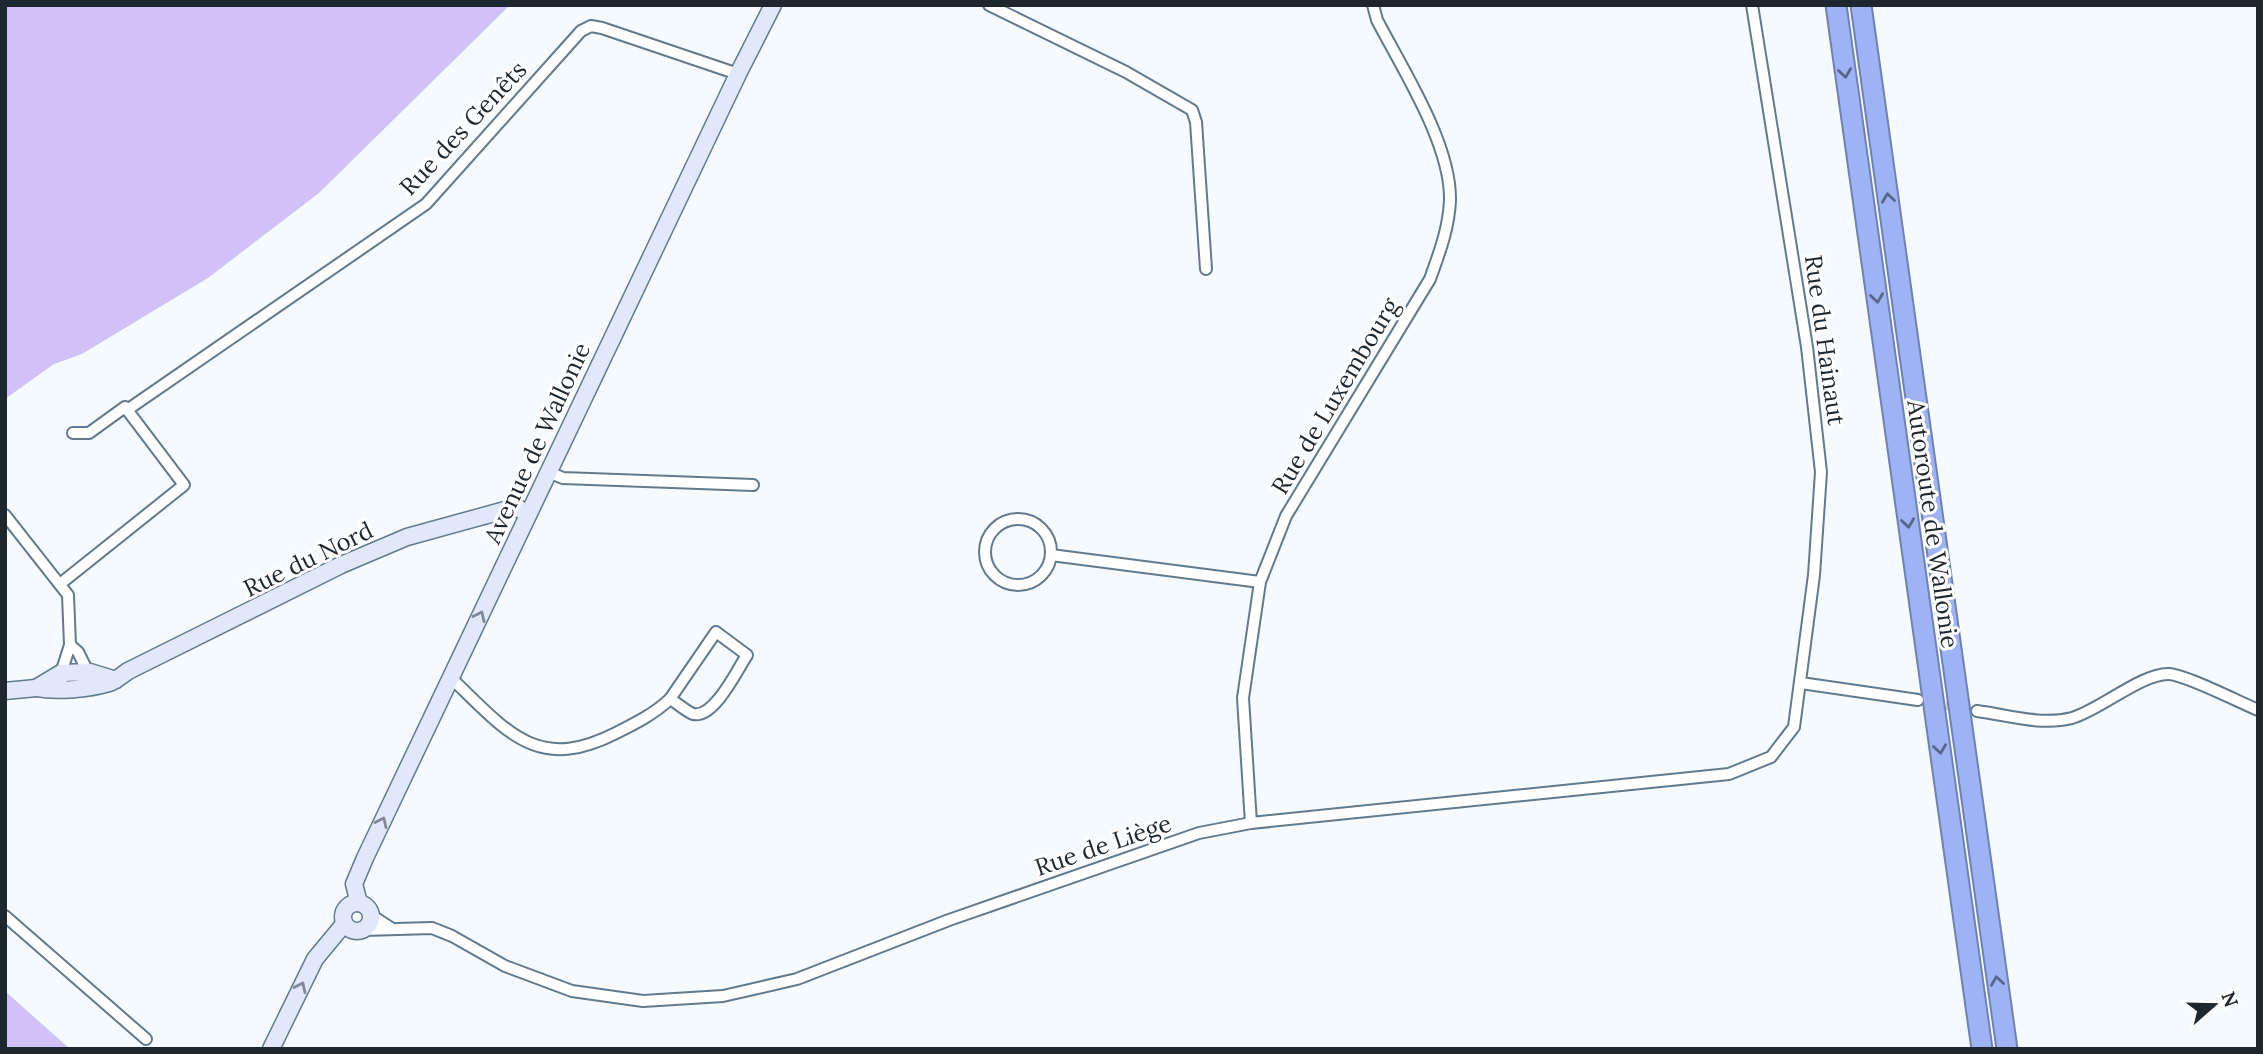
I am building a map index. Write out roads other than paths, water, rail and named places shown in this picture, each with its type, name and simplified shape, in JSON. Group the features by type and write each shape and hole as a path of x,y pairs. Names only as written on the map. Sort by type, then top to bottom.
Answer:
{"highway":[{"name":"Autoroute de Wallonie","path":"1836,5 1982,1049"},
{"name":"Autoroute de Wallonie","path":"1861,5 2007,1049"}],"street":[{"name":"Avenue de Wallonie","path":"359,903 354,884 548,472 773,5"},
{"path":"989,5 1126,72 1192,110 1196,122 1206,269"},
{"name":"Rue de Luxembourg","path":"1251,823 1243,698 1260,582 1286,516 1430,279 1446,236 1450,199 1443,154 1377,20 1373,5"},
{"name":"Rue du Hainaut","path":"1752,5 1807,347 1821,472 1814,575 1801,682"},
{"name":"Rue des Genêts","path":"73,433 89,433 125,407 127,410 426,204 581,31 591,26 602,28 738,74"},
{"path":"60,584 184,485 127,410"},
{"path":"548,472 563,478 753,485"},
{"name":"Rue du Nord","path":"5,691 116,680 128,671 341,565 407,537 516,507 528,514"},
{"path":"5,515 68,596 70,645 61,673 81,682 78,652 70,645"},
{"path":"1007,520 1024,520 1038,526 1046,534 1051,555 1044,572 1037,578 1029,583 1011,584 994,574 988,565 986,543 990,533 998,525 1007,520"},
{"path":"1051,555 1260,582"},
{"path":"451,678 503,727 532,745 553,750 575,750 597,743 648,716 670,698 716,632 747,655 714,706 704,713 694,714 670,698"},
{"name":"Rue du Nord","path":"36,688 61,673 81,682"},
{"path":"1977,711 2040,721 2057,721 2095,708 2145,680 2171,674 2258,710"},
{"path":"1801,682 1918,700"},
{"name":"Rue de Liège","path":"363,930 432,928 452,936 505,966 572,991 643,1001 723,996 797,979 949,920 1199,833 1251,823 1729,774 1771,757 1794,727 1801,682"},
{"path":"371,915 370,924 363,930 351,930 344,924 346,907 359,903 391,928"},
{"path":"5,916 146,1039"},
{"path":"271,1049 314,959 344,924"}],"tunnel":[{"path":"1931,702 1977,711"}]}
